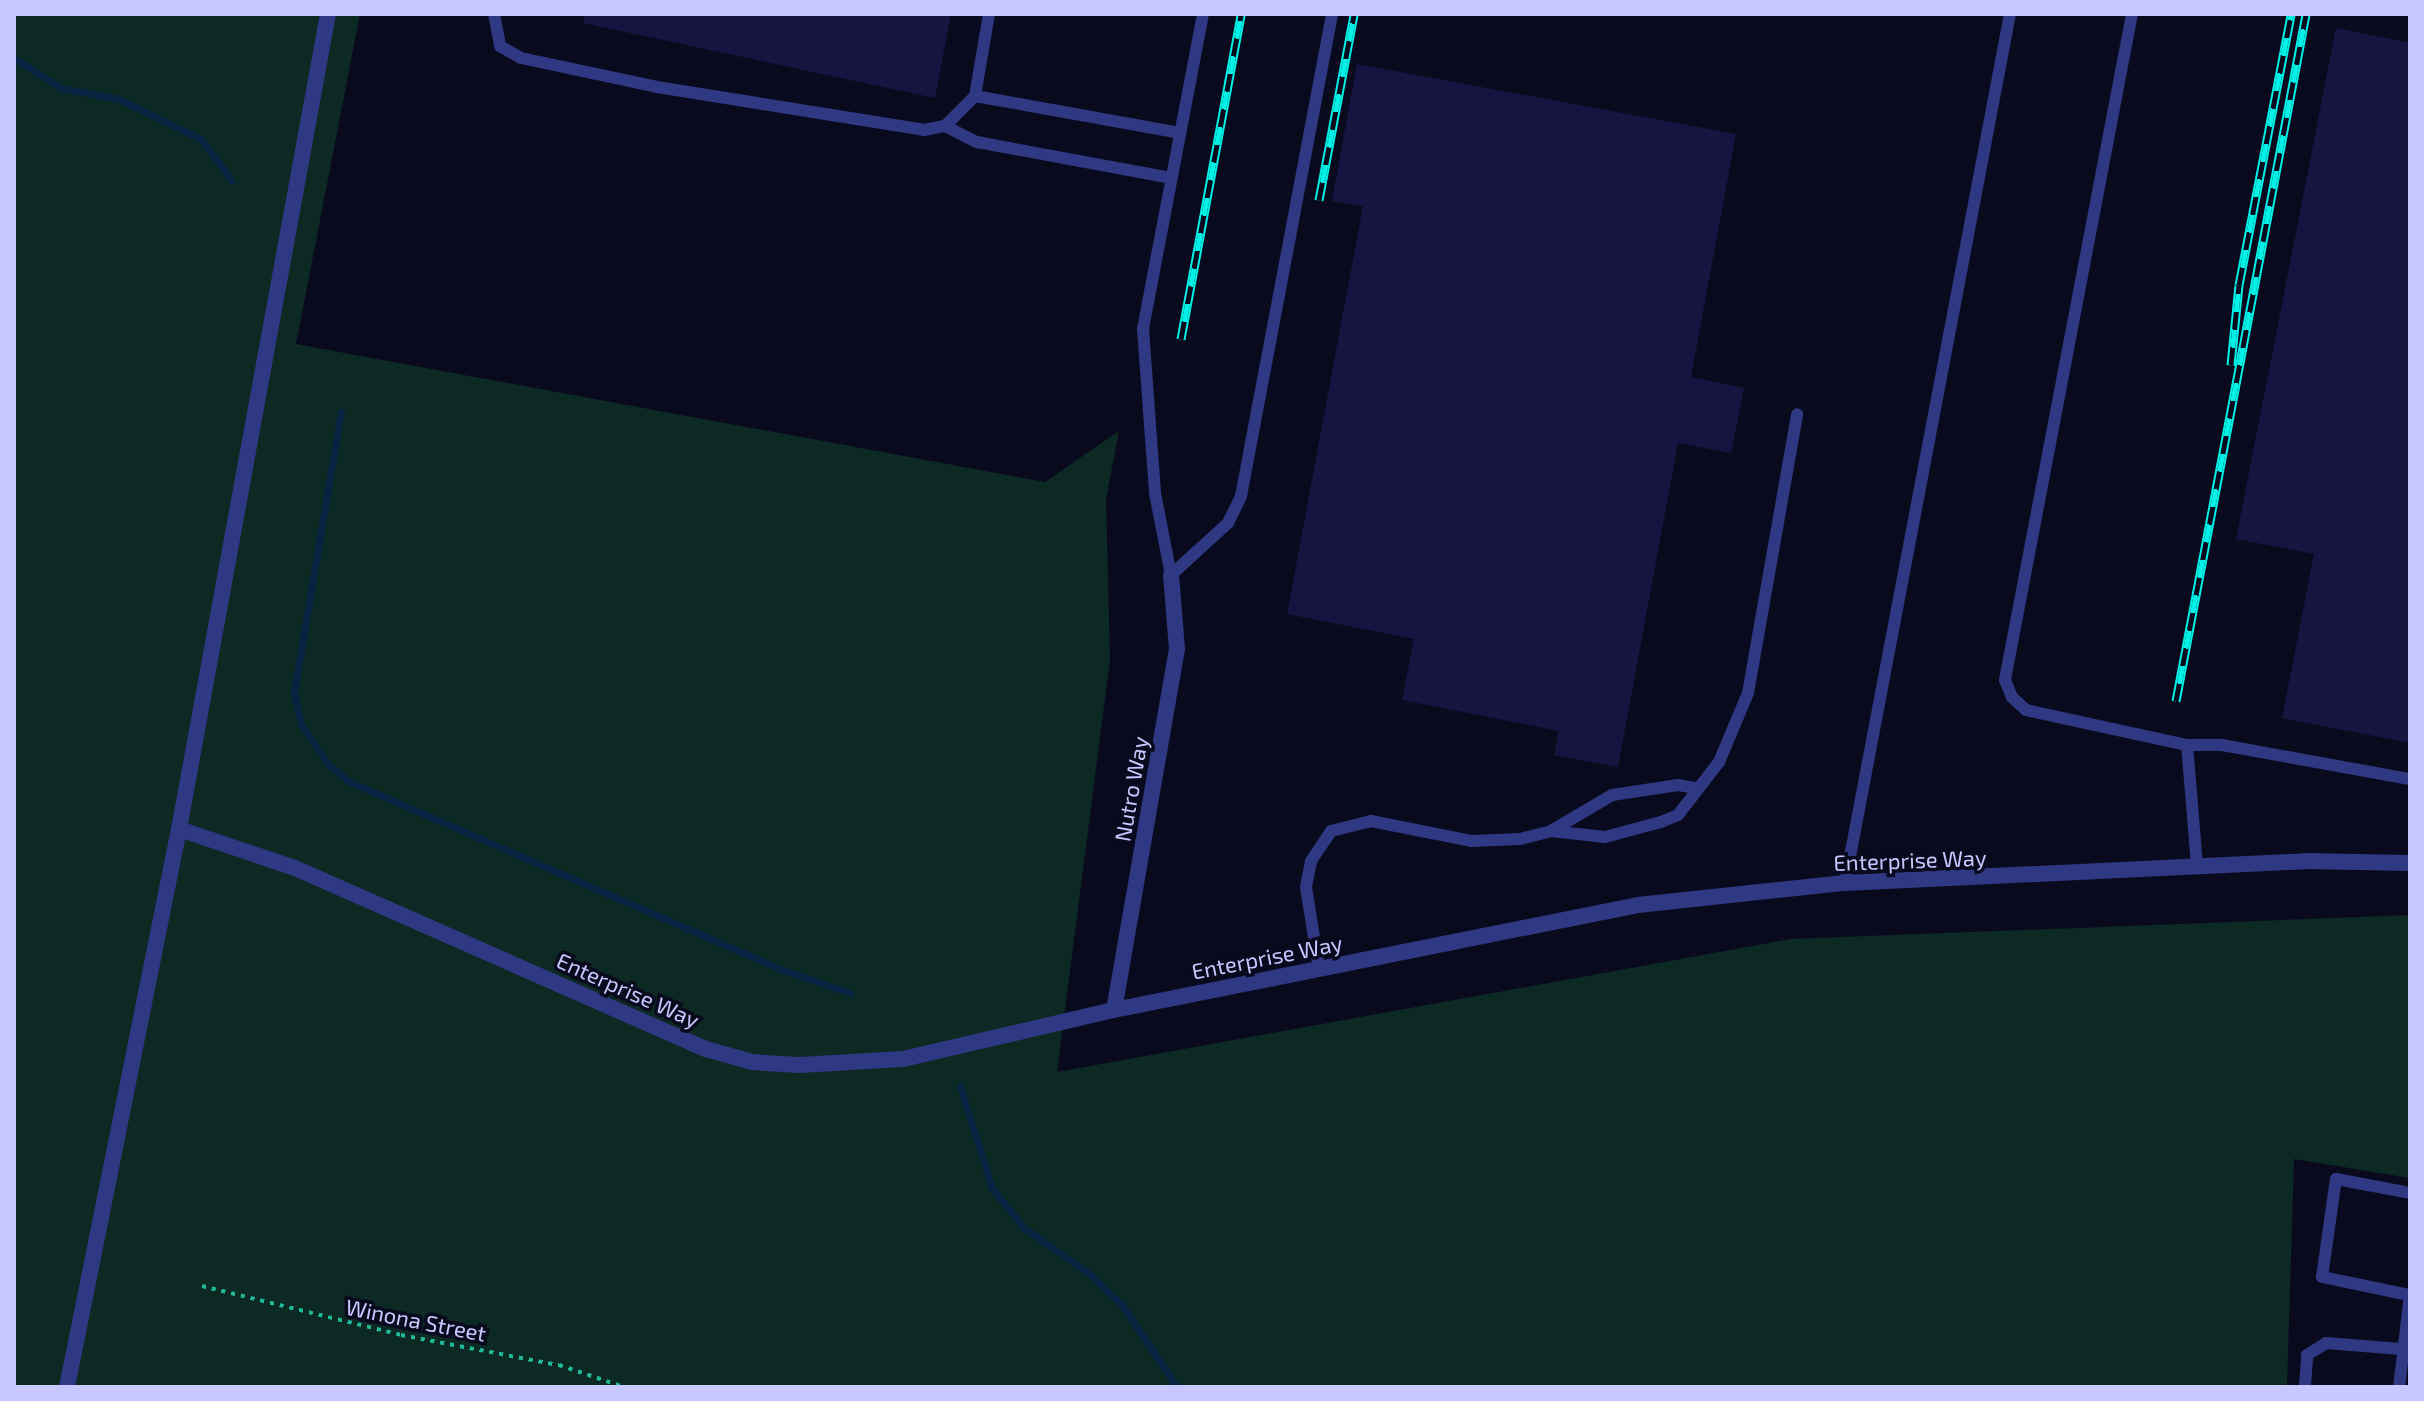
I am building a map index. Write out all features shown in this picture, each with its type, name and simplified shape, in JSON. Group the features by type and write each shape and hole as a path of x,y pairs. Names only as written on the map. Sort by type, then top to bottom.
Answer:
{"street":[{"path":"67,1387 179,829 328,14"},
{"name":"Nutro Way","path":"1114,1010 1177,649 1171,575"},
{"name":"Enterprise Way","path":"179,829 295,868 706,1049 752,1062 849,1064 903,1059 1114,1010 1638,905 1845,883 2197,866 2410,863"}],"lane":[{"path":"494,14 500,46 521,58 657,87 924,130 945,126 975,96 989,14"},
{"path":"1203,14 1171,178 1143,355 1159,528 1171,575 1228,523 1241,496 1332,14"},
{"path":"1845,883 2010,14"},
{"path":"2132,14 2005,680 2012,697 2026,710 2187,745 2222,745 2410,779"},
{"path":"975,96 1180,133"},
{"path":"945,126 977,142 1171,178"},
{"path":"1319,969 1306,887 1311,861 1331,831 1371,821 1492,842 1551,831 1605,837 1678,815 1695,788 1719,762 1748,693 1797,414"},
{"path":"2187,745 2197,866"},
{"path":"1551,831 1612,795 1678,785 1695,788"},
{"path":"2399,1387 2401,1349 2410,1295 2322,1277 2336,1179 2410,1193"},
{"path":"2305,1387 2307,1355 2326,1343 2401,1349"}],"path":[{"name":"Winona Street","path":"202,1286 401,1335 559,1365 624,1387"}],"green space":[{"path":"14,14 360,14 296,344 1045,482 1119,431 1106,499 1110,660 1057,1072 1791,939 2410,915 2410,1178 2294,1159 2287,1387 14,1387"}],"building":[{"path":"585,14 951,14 935,98 583,23"},
{"path":"2336,28 2410,43 2410,743 2282,718 2314,554 2236,539"},
{"path":"1357,64 1736,134 1691,377 1744,388 1731,453 1678,443 1618,767 1554,755 1559,731 1402,700 1414,639 1287,614 1363,206 1332,201"}],"waterway":[{"path":"14,58 61,88 119,99 201,139 232,181"},
{"path":"341,412 294,692 301,724 328,764 348,781 786,971 850,993"},
{"path":"960,1086 992,1188 1024,1228 1090,1274 1122,1305 1177,1387"}],"railway":[{"path":"1181,339 1241,14"},
{"path":"1319,200 1354,14"},
{"path":"2231,365 2239,285 2291,14"},
{"path":"2176,701 2306,14"}]}
